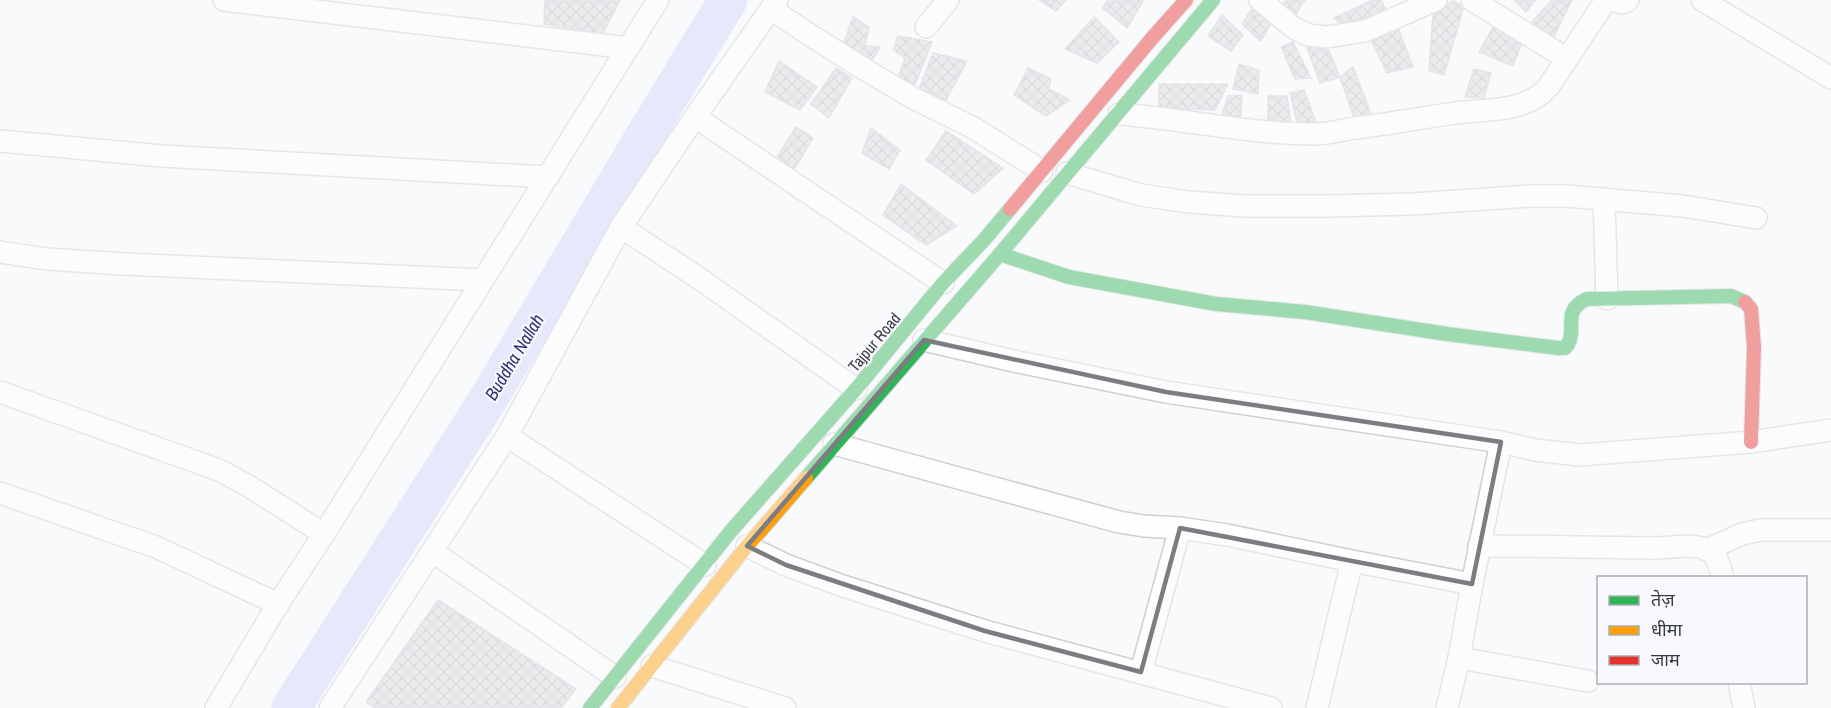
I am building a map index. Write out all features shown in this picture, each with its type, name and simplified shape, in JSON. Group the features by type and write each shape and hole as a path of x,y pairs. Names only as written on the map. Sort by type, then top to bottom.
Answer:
{"main road":[{"path":"618,708 747,546 1000,254 1213,0"},
{"name":"Tajpur Road","path":"590,708 730,532 856,389 943,283 984,240 1182,1"},
{"path":"1000,254 1069,278 1216,304 1305,312 1558,348 1564,348 1569,344 1572,311 1575,305 1587,299 1731,296 1746,302 1751,309 1754,347 1751,442"}],"street":[{"path":"224,0 628,48"},
{"path":"216,708 278,604 658,0"},
{"path":"926,27 948,0"},
{"path":"1260,0 1294,28 1308,35 1327,37 1365,31 1436,0"},
{"path":"1472,0 1566,58"},
{"path":"1119,114 1150,116 1223,128 1317,134 1523,104 1543,93 1606,0"},
{"path":"1613,0 1622,3 1628,0"},
{"path":"1702,0 1831,78"},
{"path":"330,708 507,436 621,227 694,117 774,4 810,36 913,98 972,127 1042,171"},
{"path":"694,117 943,283"},
{"path":"0,141 162,156 548,177"},
{"path":"1067,173 1141,195 1188,202 1244,206 1412,204 1530,196 1604,199 1683,206 1756,218"},
{"path":"1604,199 1607,298"},
{"path":"621,227 700,279 856,389"},
{"path":"0,252 47,259 124,264 483,280"},
{"path":"924,340 1166,392 1501,442 1535,450 1580,455 1751,442 1831,430"},
{"path":"0,392 219,470 248,485 324,534"},
{"path":"507,436 705,565"},
{"path":"1447,708 1459,658 1501,442"},
{"path":"834,444 1119,522 1227,535 1472,584"},
{"path":"0,493 156,547 278,604"},
{"path":"1142,672 1180,528"},
{"path":"1707,550 1742,534 1760,530 1831,530"},
{"path":"747,546 786,566 985,631 1271,708"},
{"path":"1479,546 1659,548 1690,546 1712,553 1719,562 1722,576"},
{"path":"433,552 615,677"},
{"path":"1317,708 1352,561"},
{"path":"1459,658 1588,681"},
{"path":"651,666 785,708"},
{"path":"1739,684 1744,708"}],"highlighted area":[{"path":"924,340 1166,392 1501,442 1472,584 1180,528 1141,672 985,631 786,565 747,546"}],"building":[{"path":"545,0 620,0 603,34 544,24"},
{"path":"1039,0 1066,0 1056,11"},
{"path":"1108,0 1143,1 1127,28 1103,8"},
{"path":"1286,0 1305,0 1295,15 1282,6"},
{"path":"1373,0 1381,0 1386,11 1341,25 1334,18"},
{"path":"1514,0 1535,0 1526,12"},
{"path":"1552,0 1572,0 1553,38 1532,22"},
{"path":"1453,1 1464,6 1444,75 1429,71 1433,15"},
{"path":"1251,10 1272,22 1261,41 1242,24"},
{"path":"1222,15 1243,35 1231,51 1208,36"},
{"path":"853,17 869,27 865,46 880,47 872,61 842,48"},
{"path":"1094,17 1119,42 1097,63 1065,49"},
{"path":"1495,24 1523,40 1513,66 1479,52"},
{"path":"1398,28 1413,67 1387,73 1369,36"},
{"path":"898,36 932,42 914,87 897,81 905,58 893,50"},
{"path":"1293,42 1311,78 1295,79 1281,47"},
{"path":"1327,46 1340,77 1320,83 1307,48"},
{"path":"933,53 967,61 946,100 919,89"},
{"path":"779,61 817,87 800,110 765,92"},
{"path":"1239,64 1259,70 1258,94 1233,89"},
{"path":"1353,67 1372,116 1354,118 1340,77"},
{"path":"836,68 852,78 829,118 811,104"},
{"path":"1028,68 1051,79 1049,89 1070,100 1046,116 1014,95"},
{"path":"1474,69 1491,73 1484,98 1465,97"},
{"path":"1159,84 1228,84 1215,110 1159,108"},
{"path":"1304,90 1317,125 1297,122 1290,93"},
{"path":"1242,95 1241,117 1222,114 1228,96"},
{"path":"1268,96 1287,96 1291,124 1268,121"},
{"path":"796,127 813,138 794,170 777,157"},
{"path":"871,128 900,150 889,169 862,153"},
{"path":"946,131 1003,168 974,194 926,160"},
{"path":"901,184 957,226 926,245 883,215"},
{"path":"438,600 576,689 561,708 375,708 366,702"}],"waterway":[{"name":"Buddha Nallah","path":"291,708 487,401 728,0"}],"traffic: fast":[{"path":"806,478 1000,254 1213,0"},
{"path":"590,708 730,532 856,389 943,283 1010,209"},
{"path":"1000,254 1069,277 1216,304 1305,312 1558,348 1565,348 1569,342 1574,310 1587,299 1731,296 1745,302"}],"traffic: slow":[{"path":"618,708 747,546 806,478"}],"traffic: jam":[{"path":"1010,209 1186,0"},
{"path":"1745,302 1751,309 1754,347 1751,442"}]}
